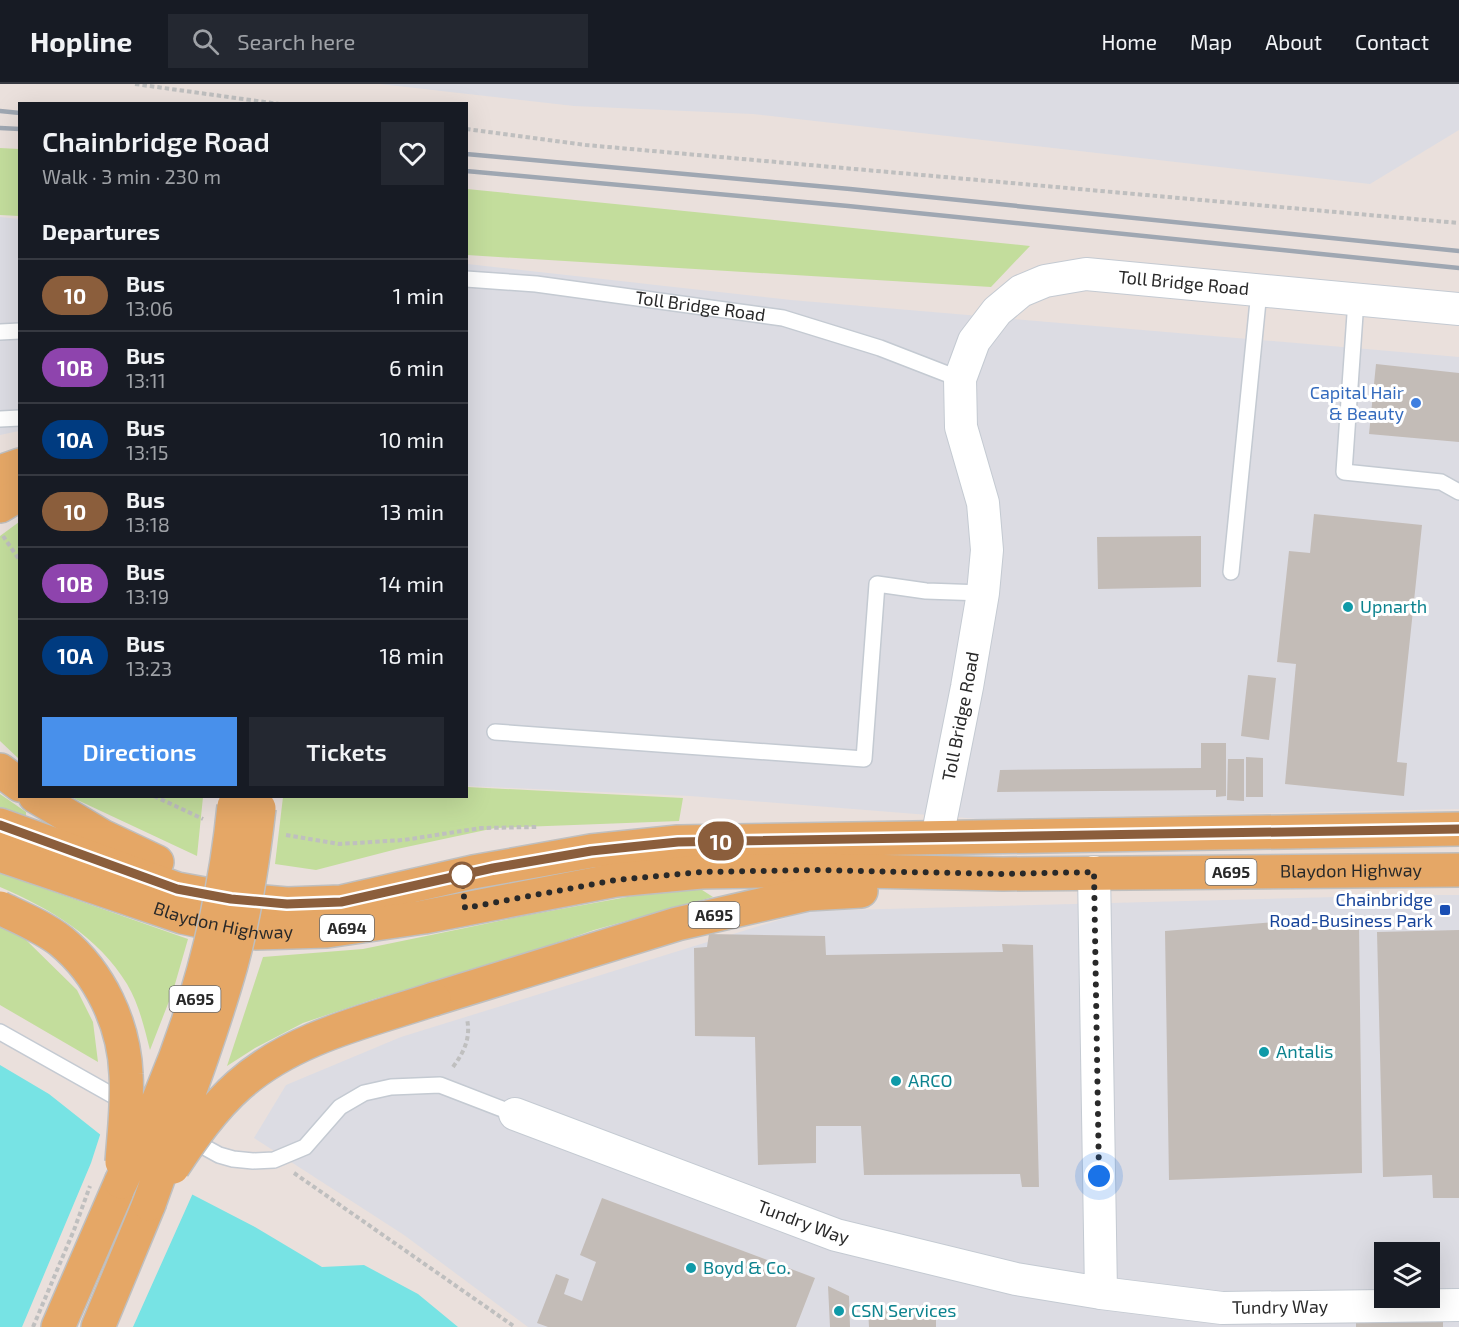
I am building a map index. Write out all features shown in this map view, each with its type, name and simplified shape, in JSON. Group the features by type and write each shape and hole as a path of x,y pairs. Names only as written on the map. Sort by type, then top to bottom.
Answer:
{"main road":[{"path":"0,472 18,466"},
{"path":"1,520 18,497"},
{"path":"0,770 18,784"},
{"name":"A695","path":"38,798 102,836 177,871 231,891 287,904"},
{"path":"149,1204 205,1048 231,966 244,914 247,802"},
{"name":"A695","path":"58,1327 107,1181 165,1086 207,961 229,862 247,802"},
{"name":"A695","path":"0,825 177,889 231,899 287,904 341,902 473,872 591,851 678,842 1459,829"},
{"name":"Blaydon Highway","path":"0,855 182,917 256,933 327,931 424,916 569,888 663,875 814,870 1003,874 1459,870"},
{"name":"A695","path":"98,1327 149,1204 185,1149 219,1104 239,1084 294,1048 448,995 678,924 808,894 915,887 1003,874"},
{"path":"0,908 36,925 60,941 96,980 111,1009 124,1052 126,1076 107,1181"}],"street":[{"name":"Toll Bridge Road","path":"937,838 968,687 983,593 987,550 983,503 961,427 960,380 974,341 997,311 1021,291 1045,281 1086,274 1459,309"},
{"path":"1094,872 1101,1293"},
{"name":"Tundry Way","path":"515,1114 836,1235 1016,1279 1101,1293 1222,1308 1308,1312 1459,1305"}],"lane":[{"name":"Toll Bridge Road","path":"468,279 536,284 783,318 880,348 960,380"},
{"path":"1231,572 1258,291"},
{"path":"1356,300 1344,472 1441,482 1459,492"},
{"path":"0,332 18,331"},
{"path":"0,419 18,418"},
{"path":"495,732 864,759 877,584 926,591 983,593"},
{"path":"0,1032 219,1155 232,1160 274,1160 304,1147 340,1107 364,1093 390,1087 440,1085 515,1114"}],"path":[{"path":"135,84 265,102"},
{"path":"468,129 586,145 1459,223"},
{"path":"1,520 18,557"},
{"path":"440,1085 464,1052 469,1029 448,995"},
{"path":"274,1160 515,1327"},
{"path":"33,1327 75,1230 107,1181"}],"shaded area":[{"path":"380,84 1459,84 1459,130 1370,184 753,114 574,106"},
{"path":"0,217 18,219 18,431 0,435"},
{"path":"468,264 791,300 1459,357 1459,809 979,819 690,796 468,786"},
{"path":"1459,895 1459,1327 528,1327 404,1235 254,1138 286,1085 401,1037 808,911"}],"green space":[{"path":"0,148 18,149 18,216 0,215"},
{"path":"468,189 1030,246 991,287 468,255"},
{"path":"18,523 18,758 0,741 0,536"},
{"path":"468,787 683,798 679,821 495,828 397,849 316,870 275,864 283,798 468,798"},
{"path":"0,794 26,812 26,821 0,810"},
{"path":"73,798 203,798 197,856"},
{"path":"0,873 188,939 173,991 150,1050 135,1000 116,967 87,938 71,926 37,904 0,887"},
{"path":"699,888 713,897 594,930 477,970 374,999 303,1023 255,1048 227,1066 263,957 363,949 649,893"},
{"path":"0,924 22,936 77,990 93,1022 98,1062 0,1005"}],"water":[{"path":"0,1065 49,1094 145,1170 255,1227 322,1267 364,1265 418,1294 458,1327 0,1327"}],"pier":[{"path":"101,1132 146,1168 193,1193 133,1327 22,1327 91,1163"}],"building":[{"name":"Capital Hair & Beauty","path":"1376,364 1459,373 1459,442 1369,434"},
{"name":"Upnarth","path":"1314,514 1422,525 1397,762 1407,763 1404,796 1285,784 1296,664 1277,662 1289,551 1310,553"},
{"path":"1201,536 1201,587 1098,589 1097,537"},
{"path":"1248,675 1276,678 1269,740 1241,736"},
{"path":"1201,743 1226,743 1226,796 1216,797 1216,790 997,792 1000,770 1201,768"},
{"path":"1246,757 1263,758 1263,797 1246,797"},
{"path":"1228,759 1244,759 1244,801 1227,800"},
{"name":"Antalis","path":"1275,922 1359,924 1362,1173 1169,1180 1165,931"},
{"path":"1459,930 1459,1198 1433,1198 1432,1175 1383,1177 1377,932"},
{"name":"ARCO","path":"709,934 825,936 826,955 1003,952 1002,944 1033,945 1039,1187 1022,1187 1020,1174 864,1175 861,1126 816,1126 816,1163 758,1165 755,1037 695,1036 694,948 707,947"},
{"name":"Boyd & Co.","path":"602,1198 815,1278 796,1327 548,1327 537,1323 556,1274 569,1279 564,1294 582,1301 596,1262 580,1255"},
{"name":"CSN Services","path":"828,1286 849,1296 850,1327 830,1327"},
{"path":"888,1308 888,1314 936,1311 936,1327 869,1327 868,1309"},
{"path":"1443,1322 1443,1327 1356,1327 1356,1323"}],"railway":[{"path":"0,111 18,113"},
{"path":"0,128 18,129"},
{"path":"468,154 850,189 1459,251"},
{"path":"468,171 848,206 1459,268"}],"bus line":[{"name":"10","path":"0,825 177,889 231,899 287,904 341,902 493,868 633,845 678,842 1459,829"}],"place":[{"name":"Capital Hair & Beauty","path":"1416,403"},
{"name":"Upnarth","path":"1348,607"},
{"name":"Chainbridge Road-Business Park","path":"1445,910"},
{"name":"Antalis","path":"1264,1052"},
{"name":"ARCO","path":"896,1081"},
{"name":"Boyd & Co.","path":"691,1268"},
{"name":"CSN Services","path":"839,1311"}],"route":[{"path":"462,875 465,908 616,880 701,872 814,870 1003,874 1094,872 1099,1176"}]}
